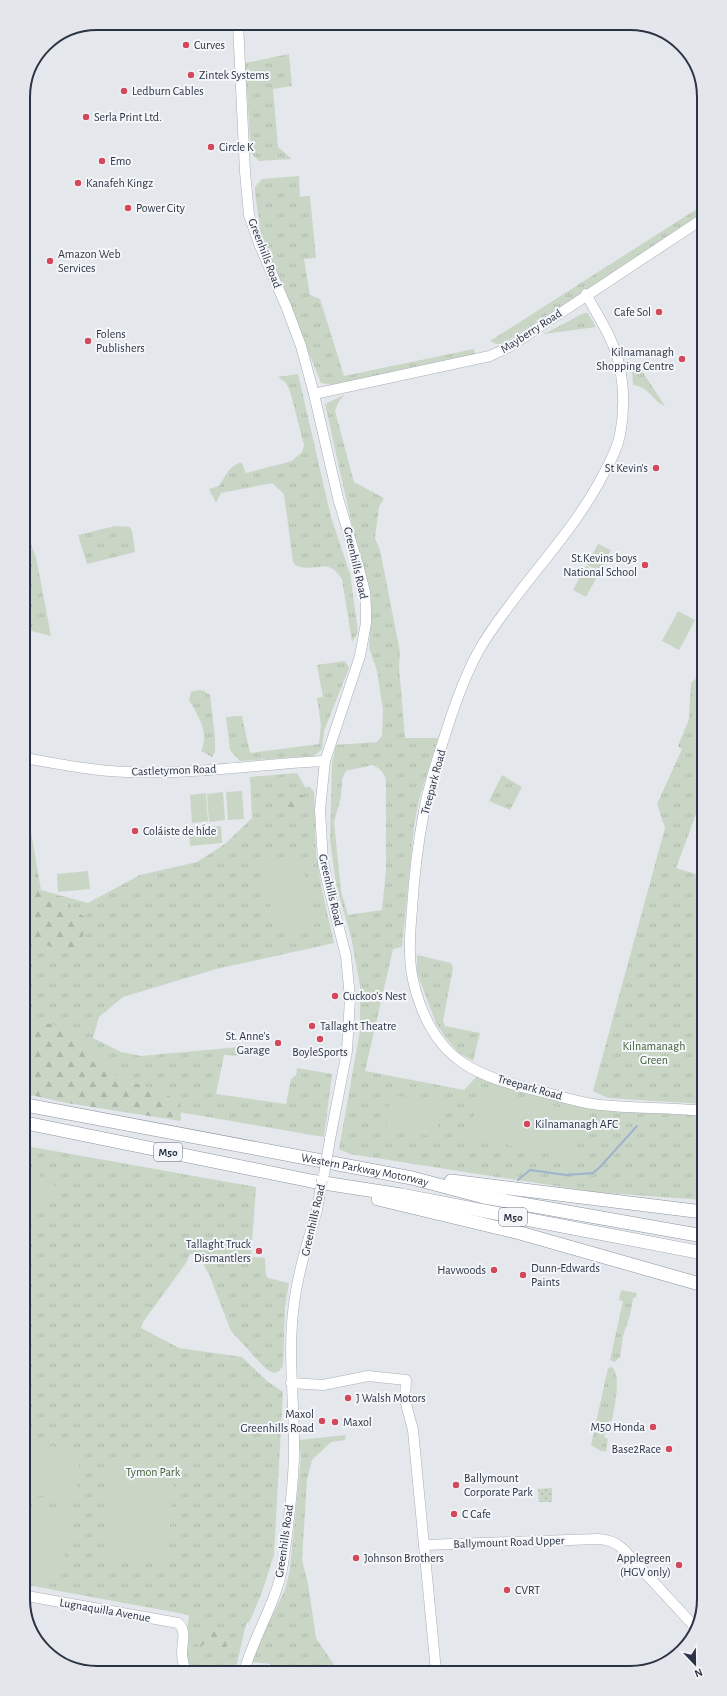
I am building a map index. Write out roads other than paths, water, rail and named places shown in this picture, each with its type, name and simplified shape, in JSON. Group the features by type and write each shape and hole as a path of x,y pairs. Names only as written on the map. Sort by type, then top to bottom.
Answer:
{"highway":[{"name":"Western Parkway Motorway","path":"30,1106 412,1178 484,1197 697,1235"},
{"name":"Western Parkway Motorway","path":"30,1124 311,1181 401,1195 697,1252"},
{"name":"M50","path":"412,1178 496,1186 697,1211"},
{"name":"M50","path":"311,1181 337,1190 528,1235 697,1283"}],"street":[{"name":"Greenhills Road","path":"238,30 245,172 249,215 260,246 287,308 301,346 314,394 338,498 365,592 366,609 366,623 360,656 325,761 320,810 321,841 327,881 346,960 350,1002 348,1051 317,1210 298,1282 294,1305 292,1383 294,1460 283,1566 276,1592 251,1647 246,1666"},
{"name":"Mayberry Road","path":"314,394 490,356 509,347 586,294 697,222"},
{"name":"Treepark Road","path":"586,294 611,340 620,365 623,388 620,434 614,456 597,487 576,519 511,603 483,643 471,664 454,706 424,808 415,872 411,925 410,952 412,979 424,1015 432,1032 460,1061 478,1072 516,1085 590,1103 697,1111"},
{"name":"Castletymon Road","path":"30,759 79,768 128,772 178,772 325,761"},
{"path":"292,1383 323,1385 368,1376 406,1380 405,1400 413,1430 436,1666"},
{"name":"Ballymount Road Upper","path":"424,1544 608,1540 616,1543 623,1549 692,1624"},
{"name":"Lugnaquilla Avenue","path":"30,1597 178,1623 182,1626 184,1633 182,1654 185,1666"}],"waterway":[{"path":"518,1180 530,1170 566,1175 593,1173 637,1126"}],"place":[{"name":"Curves","path":"186,45"},
{"name":"Zintek Systems","path":"191,75"},
{"name":"Ledburn Cables","path":"124,91"},
{"name":"Serla Print Ltd.","path":"86,117"},
{"name":"Circle K","path":"211,147"},
{"name":"Emo","path":"102,161"},
{"name":"Kanafeh Kingz","path":"78,183"},
{"name":"Power City","path":"128,208"},
{"name":"Amazon Web Services","path":"50,261"},
{"name":"Cafe Sol","path":"659,312"},
{"name":"Folens Publishers","path":"88,341"},
{"name":"Kilnamanagh Shopping Centre","path":"682,359"},
{"name":"St Kevin's","path":"656,468"},
{"name":"St.Kevins boys National School","path":"645,565"},
{"name":"Coláiste de hÍde","path":"135,831"},
{"name":"Cuckoo's Nest","path":"335,996"},
{"name":"Tallaght Theatre","path":"312,1026"},
{"name":"BoyleSports","path":"320,1039"},
{"name":"St. Anne's Garage","path":"278,1043"},
{"name":"Kilnamanagh AFC","path":"527,1124"},
{"name":"Tallaght Truck Dismantlers","path":"259,1251"},
{"name":"Havwoods","path":"494,1270"},
{"name":"Dunn-Edwards Paints","path":"523,1275"},
{"name":"J Walsh Motors","path":"348,1398"},
{"name":"Maxol Greenhills Road","path":"322,1421"},
{"name":"Maxol","path":"335,1422"},
{"name":"M50 Honda","path":"653,1427"},
{"name":"Base2Race","path":"669,1449"},
{"name":"Ballymount Corporate Park","path":"456,1485"},
{"name":"C Cafe","path":"454,1514"},
{"name":"Johnson Brothers","path":"356,1558"},
{"name":"Applegreen (HGV only)","path":"679,1565"},
{"name":"CVRT","path":"507,1590"}],"park label":[{"name":"Kilnamanagh Green","path":"654,1053"},
{"name":"Tymon Park","path":"153,1472"}]}
